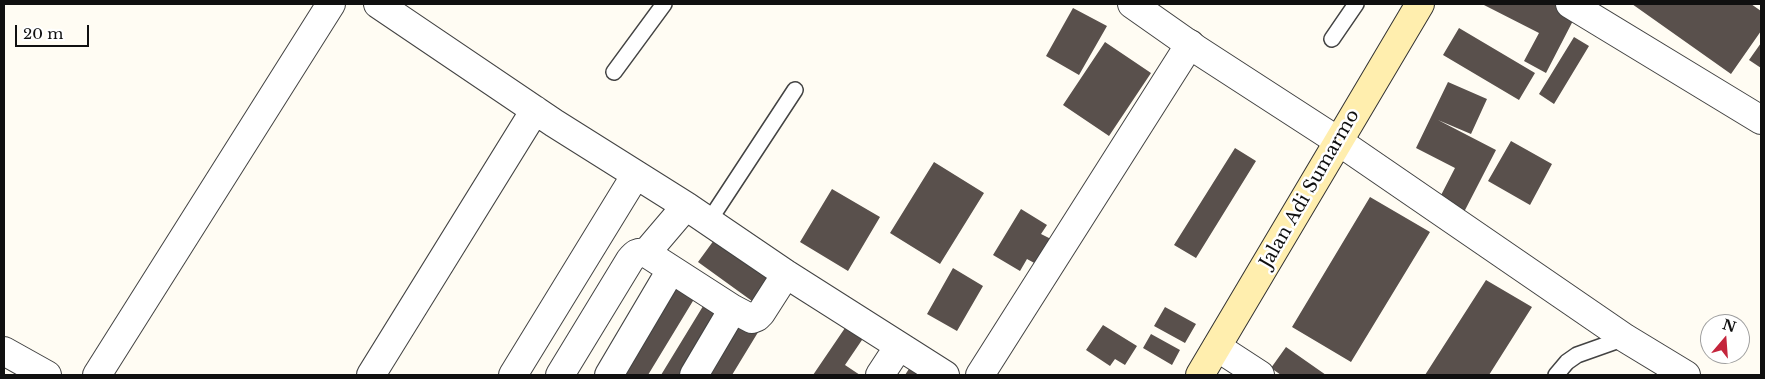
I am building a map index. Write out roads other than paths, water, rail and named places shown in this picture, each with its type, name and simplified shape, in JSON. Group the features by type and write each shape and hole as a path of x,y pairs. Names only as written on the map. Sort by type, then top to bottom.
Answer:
{"main road":[{"name":"Jalan Adi Sumarmo","path":"1200,375 1420,4"}],"street":[{"path":"97,375 331,4"},
{"path":"378,4 534,110 635,176 686,206 786,274 945,375"},
{"path":"1132,4 1338,141 1625,338 1686,375"},
{"path":"1570,4 1761,120"},
{"path":"980,375 1190,44"},
{"path":"371,375 534,110"},
{"path":"513,375 635,176"},
{"path":"646,253 686,206"},
{"path":"560,375 630,260 636,254 646,253 733,309 752,318 757,317 786,274"},
{"path":"609,375 671,270"},
{"path":"694,375 733,309"},
{"path":"880,375 899,346"},
{"path":"1218,347 1260,375"},
{"path":"4,351 47,375"}],"lane":[{"path":"614,72 664,4"},
{"path":"1332,39 1356,4"},
{"path":"709,221 795,90"},
{"path":"1556,375 1567,362 1577,355 1625,338"}]}
